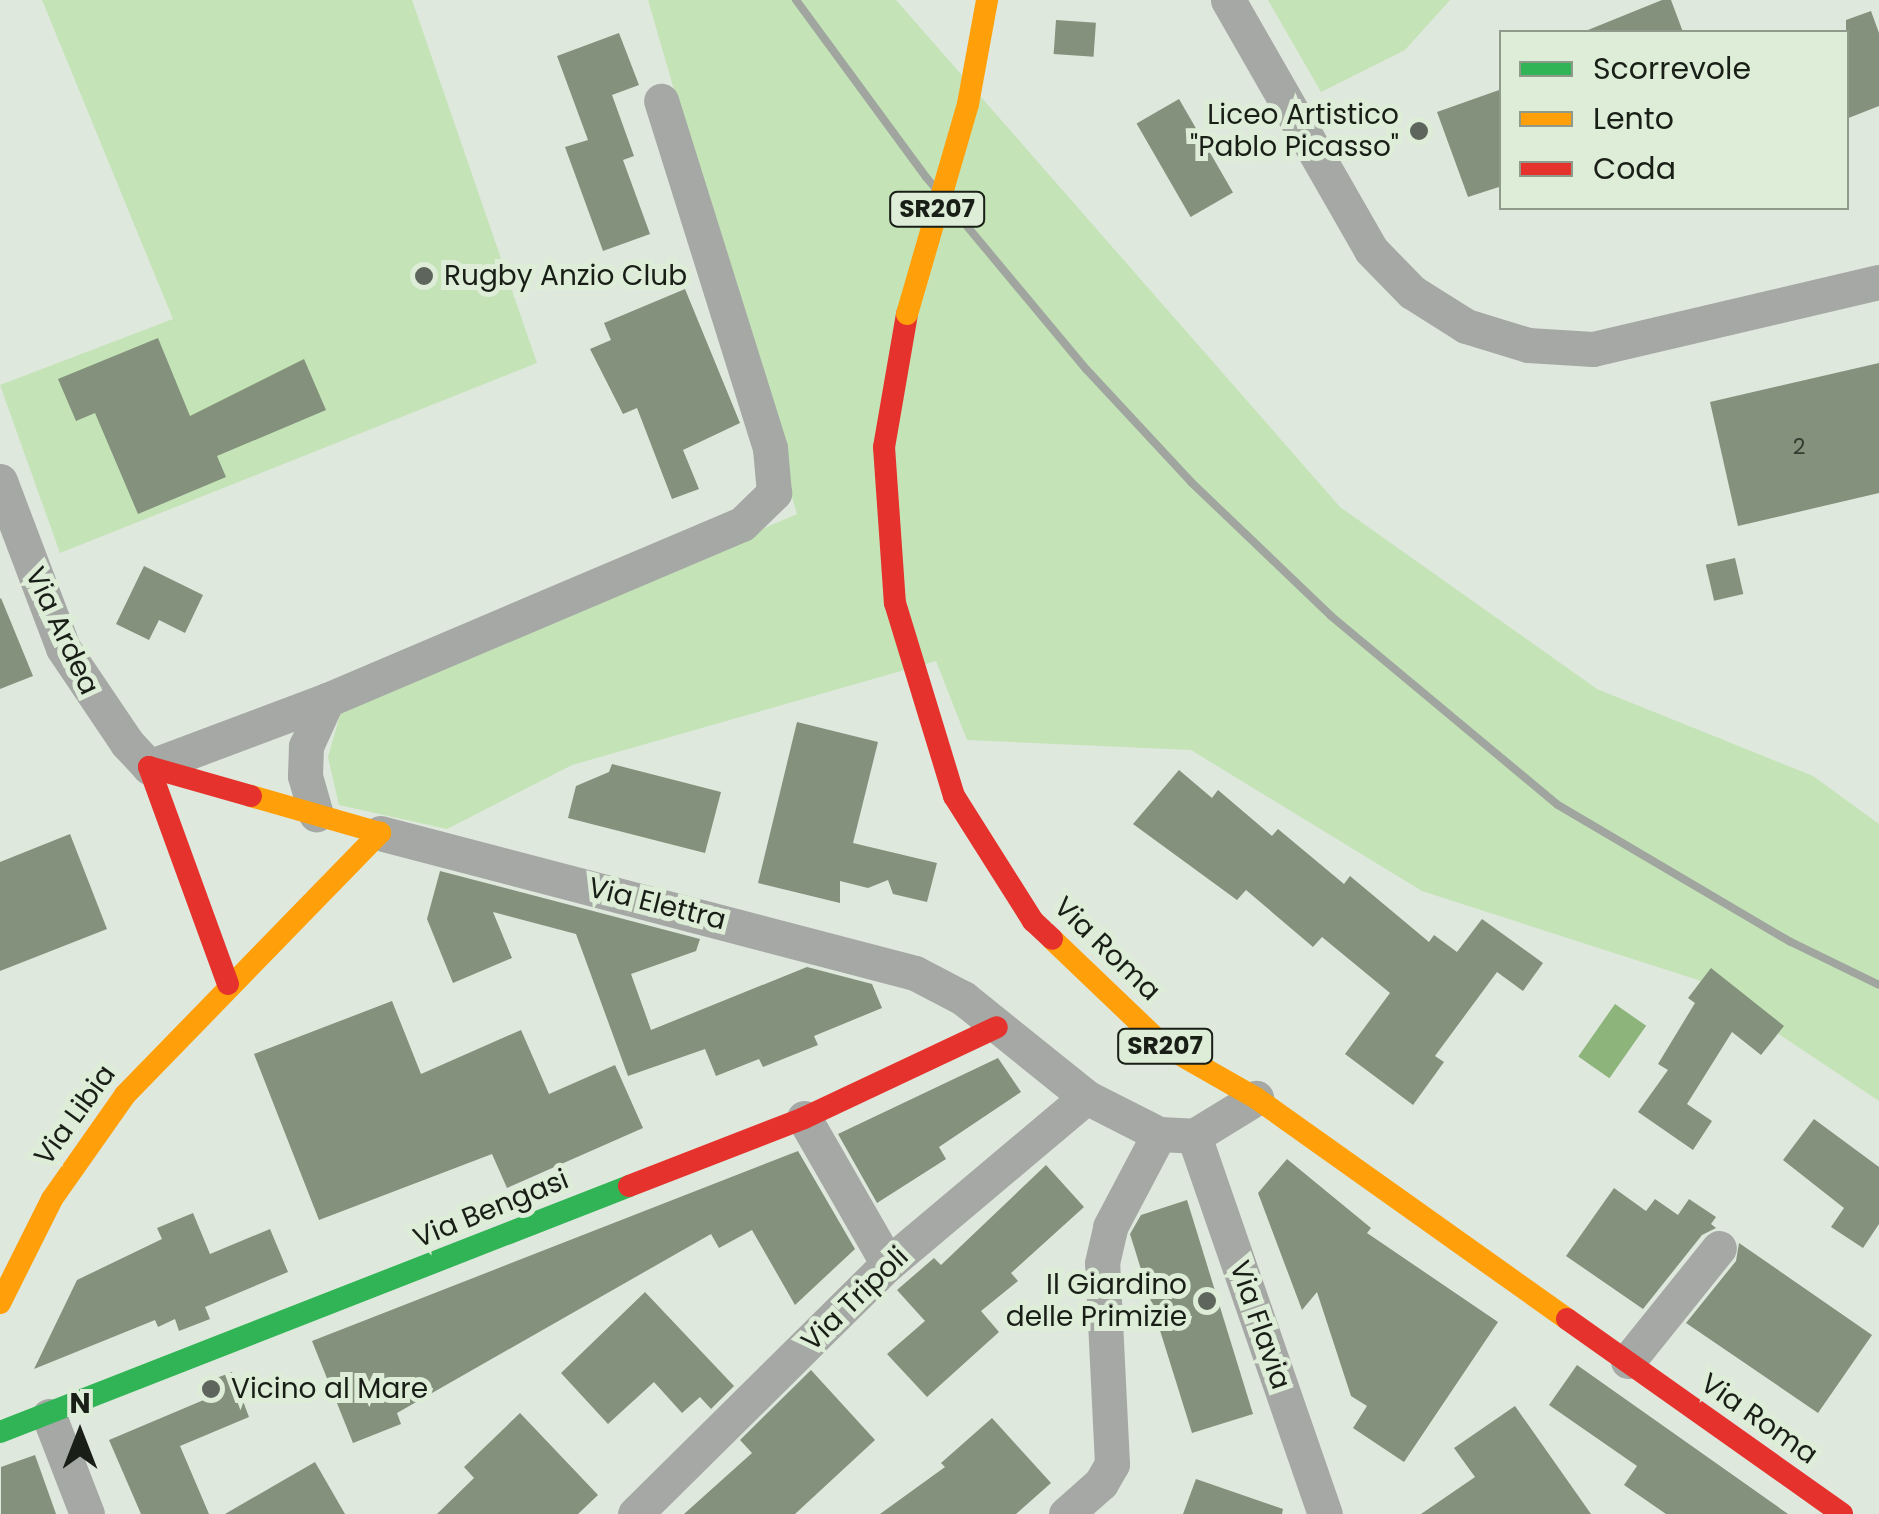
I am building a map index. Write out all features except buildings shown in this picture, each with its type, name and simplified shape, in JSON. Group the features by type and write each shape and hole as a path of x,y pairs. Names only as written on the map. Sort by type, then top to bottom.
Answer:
{"street":[{"name":"Via Roma","path":"987,0 968,104 907,314 884,447 888,562 904,643 954,796 991,862 1054,947 1163,1045 1256,1098 1842,1514"},
{"path":"1228,0 1372,250 1412,292 1466,326 1528,345 1593,349 1879,282"},
{"path":"149,767 328,700 742,524 774,493 770,448 661,101"},
{"name":"Via Ardea","path":"0,481 68,658 107,720 149,767"},
{"path":"316,814 305,776 306,746 328,700"},
{"path":"149,767 380,832"},
{"path":"149,767 228,984"},
{"name":"Via Libia","path":"0,1302 80,1155 138,1079 380,832"},
{"name":"Via Elettra","path":"380,832 933,980 998,1027"},
{"path":"998,1027 1086,1098 1159,1134 1194,1136 1256,1098"},
{"name":"Via Bengasi","path":"0,1432 804,1118 998,1027"},
{"name":"Via Tripoli","path":"635,1514 888,1264 1086,1098"},
{"path":"804,1118 888,1264"},
{"path":"1066,1514 1101,1484 1112,1464 1102,1263 1110,1227 1159,1134"},
{"name":"Via Flavia","path":"1194,1136 1325,1514"},
{"path":"1628,1361 1719,1248"},
{"path":"49,1416 87,1514"}],"shaded area":[{"path":"42,0 412,0 537,363 60,553 0,385 173,319"},
{"path":"648,0 896,0 1340,507 1597,689 1813,776 1879,824 1879,1101 1698,980 1422,891 1191,750 967,740 936,661 572,765 447,829 339,805 328,757 342,708 797,514"},
{"path":"1268,0 1450,0 1405,50 1321,92"},
{"path":"1615,1004 1646,1026 1609,1078 1578,1056"}],"railway":[{"path":"796,0 926,177 1087,370 1191,482 1331,616 1558,805 1791,942 1879,985"}],"traffic: fast":[{"path":"0,1432 629,1186"}],"traffic: slow":[{"path":"968,104 987,0"},
{"path":"907,314 968,104"},
{"path":"0,1303 52,1199 125,1095 380,833 251,796"},
{"path":"1052,939 1163,1045 1256,1098 1567,1319"}],"traffic: jam":[{"path":"907,314 884,447 895,603 954,796 1033,921 1052,939"},
{"path":"228,984 149,767 251,796"},
{"path":"629,1186 804,1118 997,1027"},
{"path":"1567,1319 1842,1514"}],"place":[{"name":"Liceo Artistico \"Pablo Picasso\"","path":"1419,131"},
{"name":"Rugby Anzio Club","path":"424,276"},
{"name":"Il Giardino delle Primizie","path":"1207,1301"},
{"name":"Vicino al Mare","path":"211,1389"}]}
